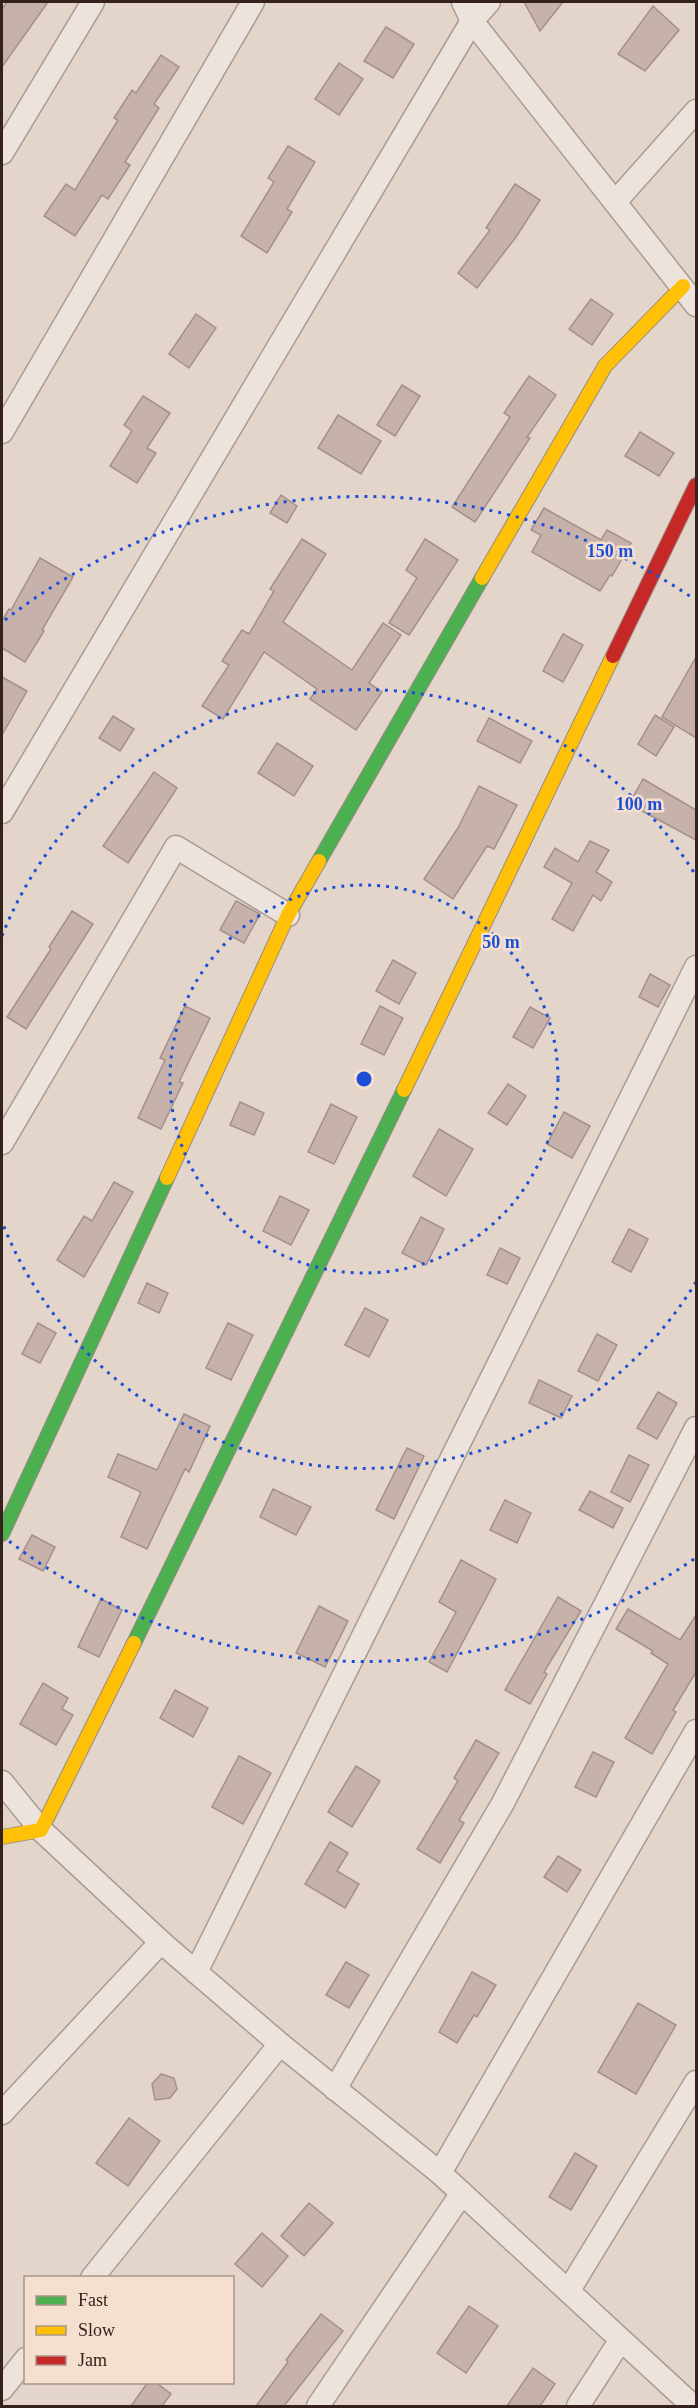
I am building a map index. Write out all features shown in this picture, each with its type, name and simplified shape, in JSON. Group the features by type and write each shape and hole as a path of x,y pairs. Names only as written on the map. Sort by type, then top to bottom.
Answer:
{"street":[{"path":"2,153 93,2"},
{"path":"2,432 253,2"},
{"path":"2,812 468,11 489,2"},
{"path":"468,11 696,305"},
{"path":"616,201 696,111"},
{"path":"2,1534 288,915 605,366 683,286"},
{"path":"41,1830 246,1417 696,485"},
{"path":"2,1143 177,847 288,915"},
{"path":"196,1972 696,967"},
{"path":"335,2089 503,1803 696,1428"},
{"path":"440,2173 696,1731"},
{"path":"2,1782 41,1830 161,1942 335,2089 440,2173 693,2406"},
{"path":"2,1837 41,1830"},
{"path":"2,2113 161,1942"},
{"path":"93,2276 280,2043"},
{"path":"569,2290 696,2082"},
{"path":"318,2406 462,2193"},
{"path":"578,2406 620,2341"},
{"path":"2,2389 24,2362"}],"building":[{"path":"7,2 48,2 2,67 2,9"},
{"path":"524,2 563,2 540,31"},
{"path":"653,6 679,30 645,71 618,54"},
{"path":"386,27 414,44 393,78 364,61"},
{"path":"161,55 179,67 154,104 159,108 125,162 130,165 108,199 102,195 75,236 44,216 66,184 75,190 118,120 114,118 132,90 136,93"},
{"path":"339,63 363,79 339,115 315,99"},
{"path":"288,146 315,162 287,209 292,212 267,253 241,236 274,182 268,178"},
{"path":"515,184 540,200 516,237 477,288 458,273 490,230 486,228"},
{"path":"591,299 613,314 592,345 569,329"},
{"path":"196,314 216,328 189,368 169,354"},
{"path":"529,376 556,395 527,437 530,438 475,522 452,507 510,417 504,413"},
{"path":"402,385 420,396 395,436 377,425"},
{"path":"143,396 170,413 147,448 156,453 137,483 110,466 132,431 124,425"},
{"path":"338,415 381,441 361,474 318,448"},
{"path":"640,432 674,453 659,476 625,456"},
{"path":"281,495 297,506 287,523 270,513"},
{"path":"544,508 601,540 607,530 631,543 612,576 610,575 600,591 532,552 541,535 531,530"},
{"path":"302,539 326,554 283,622 352,670 383,623 401,635 369,683 382,692 356,730 310,699 317,689 264,652 223,719 202,706 229,665 222,661 242,630 249,634 274,591 270,589"},
{"path":"425,539 458,560 409,635 389,623 417,578 406,570"},
{"path":"40,558 73,577 25,662 2,648 2,621 9,609 11,610"},
{"path":"563,634 583,645 563,682 543,671"},
{"path":"696,657 696,738 662,717"},
{"path":"2,677 27,691 2,735"},
{"path":"655,715 674,727 656,756 638,744"},
{"path":"113,716 134,729 120,751 99,738"},
{"path":"489,718 532,741 520,763 477,741"},
{"path":"277,743 313,766 294,796 258,773"},
{"path":"154,772 177,788 128,863 103,846"},
{"path":"643,779 696,810 696,840 629,804"},
{"path":"479,786 517,805 494,849 487,846 453,899 424,879 458,828"},
{"path":"590,841 609,850 596,872 612,882 601,901 593,895 573,931 552,919 572,883 544,867 555,848 578,862"},
{"path":"236,901 260,914 244,943 220,930"},
{"path":"72,911 93,924 26,1029 7,1017 51,949 49,947"},
{"path":"393,960 416,973 399,1004 376,991"},
{"path":"650,974 670,985 658,1007 639,997"},
{"path":"185,1006 210,1018 179,1082 183,1083 161,1129 138,1118 165,1060 160,1058"},
{"path":"380,1006 403,1018 384,1055 361,1044"},
{"path":"530,1007 550,1018 533,1048 513,1037"},
{"path":"508,1084 526,1096 507,1125 488,1113"},
{"path":"240,1102 264,1113 254,1135 230,1125"},
{"path":"331,1104 357,1117 334,1164 308,1152"},
{"path":"564,1112 590,1126 572,1158 547,1144"},
{"path":"439,1129 473,1149 446,1196 413,1176"},
{"path":"114,1182 133,1192 84,1277 57,1260 84,1216 92,1221"},
{"path":"280,1196 309,1210 291,1245 263,1231"},
{"path":"421,1217 444,1229 426,1265 402,1253"},
{"path":"629,1229 648,1239 631,1272 612,1262"},
{"path":"500,1248 520,1258 507,1284 487,1275"},
{"path":"147,1283 168,1293 159,1313 138,1303"},
{"path":"365,1308 388,1320 369,1357 345,1345"},
{"path":"38,1323 56,1333 40,1363 22,1354"},
{"path":"228,1323 253,1335 231,1380 206,1368"},
{"path":"597,1334 617,1345 598,1381 578,1371"},
{"path":"539,1380 572,1396 561,1418 529,1403"},
{"path":"658,1392 677,1403 657,1439 637,1428"},
{"path":"184,1414 210,1426 189,1472 185,1469 147,1549 121,1537 141,1492 108,1477 118,1454 157,1470"},
{"path":"407,1448 424,1456 394,1519 376,1510"},
{"path":"629,1455 649,1465 630,1502 611,1492"},
{"path":"273,1489 311,1507 296,1535 260,1517"},
{"path":"590,1491 623,1508 613,1528 579,1510"},
{"path":"505,1500 531,1513 517,1543 490,1530"},
{"path":"32,1535 55,1547 43,1571 19,1559"},
{"path":"461,1560 496,1579 447,1672 429,1662 456,1612 439,1602"},
{"path":"558,1597 581,1611 544,1672 547,1674 530,1704 505,1690"},
{"path":"101,1599 122,1610 99,1657 78,1647"},
{"path":"319,1606 348,1621 325,1667 296,1653"},
{"path":"628,1609 680,1640 696,1615 696,1672 673,1710 676,1712 652,1754 625,1738 668,1664 651,1653 653,1651 616,1629"},
{"path":"43,1683 68,1698 62,1709 73,1715 56,1745 20,1724"},
{"path":"175,1690 208,1708 193,1737 160,1718"},
{"path":"476,1740 499,1753 459,1820 464,1823 440,1863 417,1849 458,1781 454,1778"},
{"path":"593,1752 614,1762 596,1797 575,1787"},
{"path":"239,1756 271,1773 243,1824 212,1807"},
{"path":"356,1766 380,1781 352,1827 328,1812"},
{"path":"330,1842 348,1853 337,1871 359,1884 345,1908 305,1884"},
{"path":"558,1856 581,1870 567,1892 544,1877"},
{"path":"346,1962 369,1975 349,2008 326,1995"},
{"path":"472,1972 496,1985 477,2017 474,2015 457,2043 439,2032"},
{"path":"638,2003 676,2025 636,2094 598,2072"},
{"path":"161,2074 174,2078 177,2089 170,2098 155,2100 152,2084"},
{"path":"129,2118 160,2141 128,2186 96,2163"},
{"path":"575,2153 597,2166 571,2210 549,2197"},
{"path":"309,2203 333,2223 304,2256 281,2236"},
{"path":"262,2233 288,2256 262,2287 235,2264"},
{"path":"469,2306 498,2326 466,2373 437,2353"},
{"path":"321,2314 343,2331 284,2406 256,2406 288,2362 286,2360"},
{"path":"533,2368 555,2384 540,2406 507,2406"},
{"path":"147,2384 158,2384 171,2394 162,2406 131,2406"}],"traffic: fast":[{"path":"319,861 482,578"},
{"path":"134,1643 404,1090"},
{"path":"2,1534 167,1178"}],"traffic: slow":[{"path":"482,578 605,366 683,286"},
{"path":"404,1090 613,656"},
{"path":"167,1178 288,915 319,861"},
{"path":"2,1837 41,1830 134,1643"}],"traffic: jam":[{"path":"613,656 696,485"}]}
